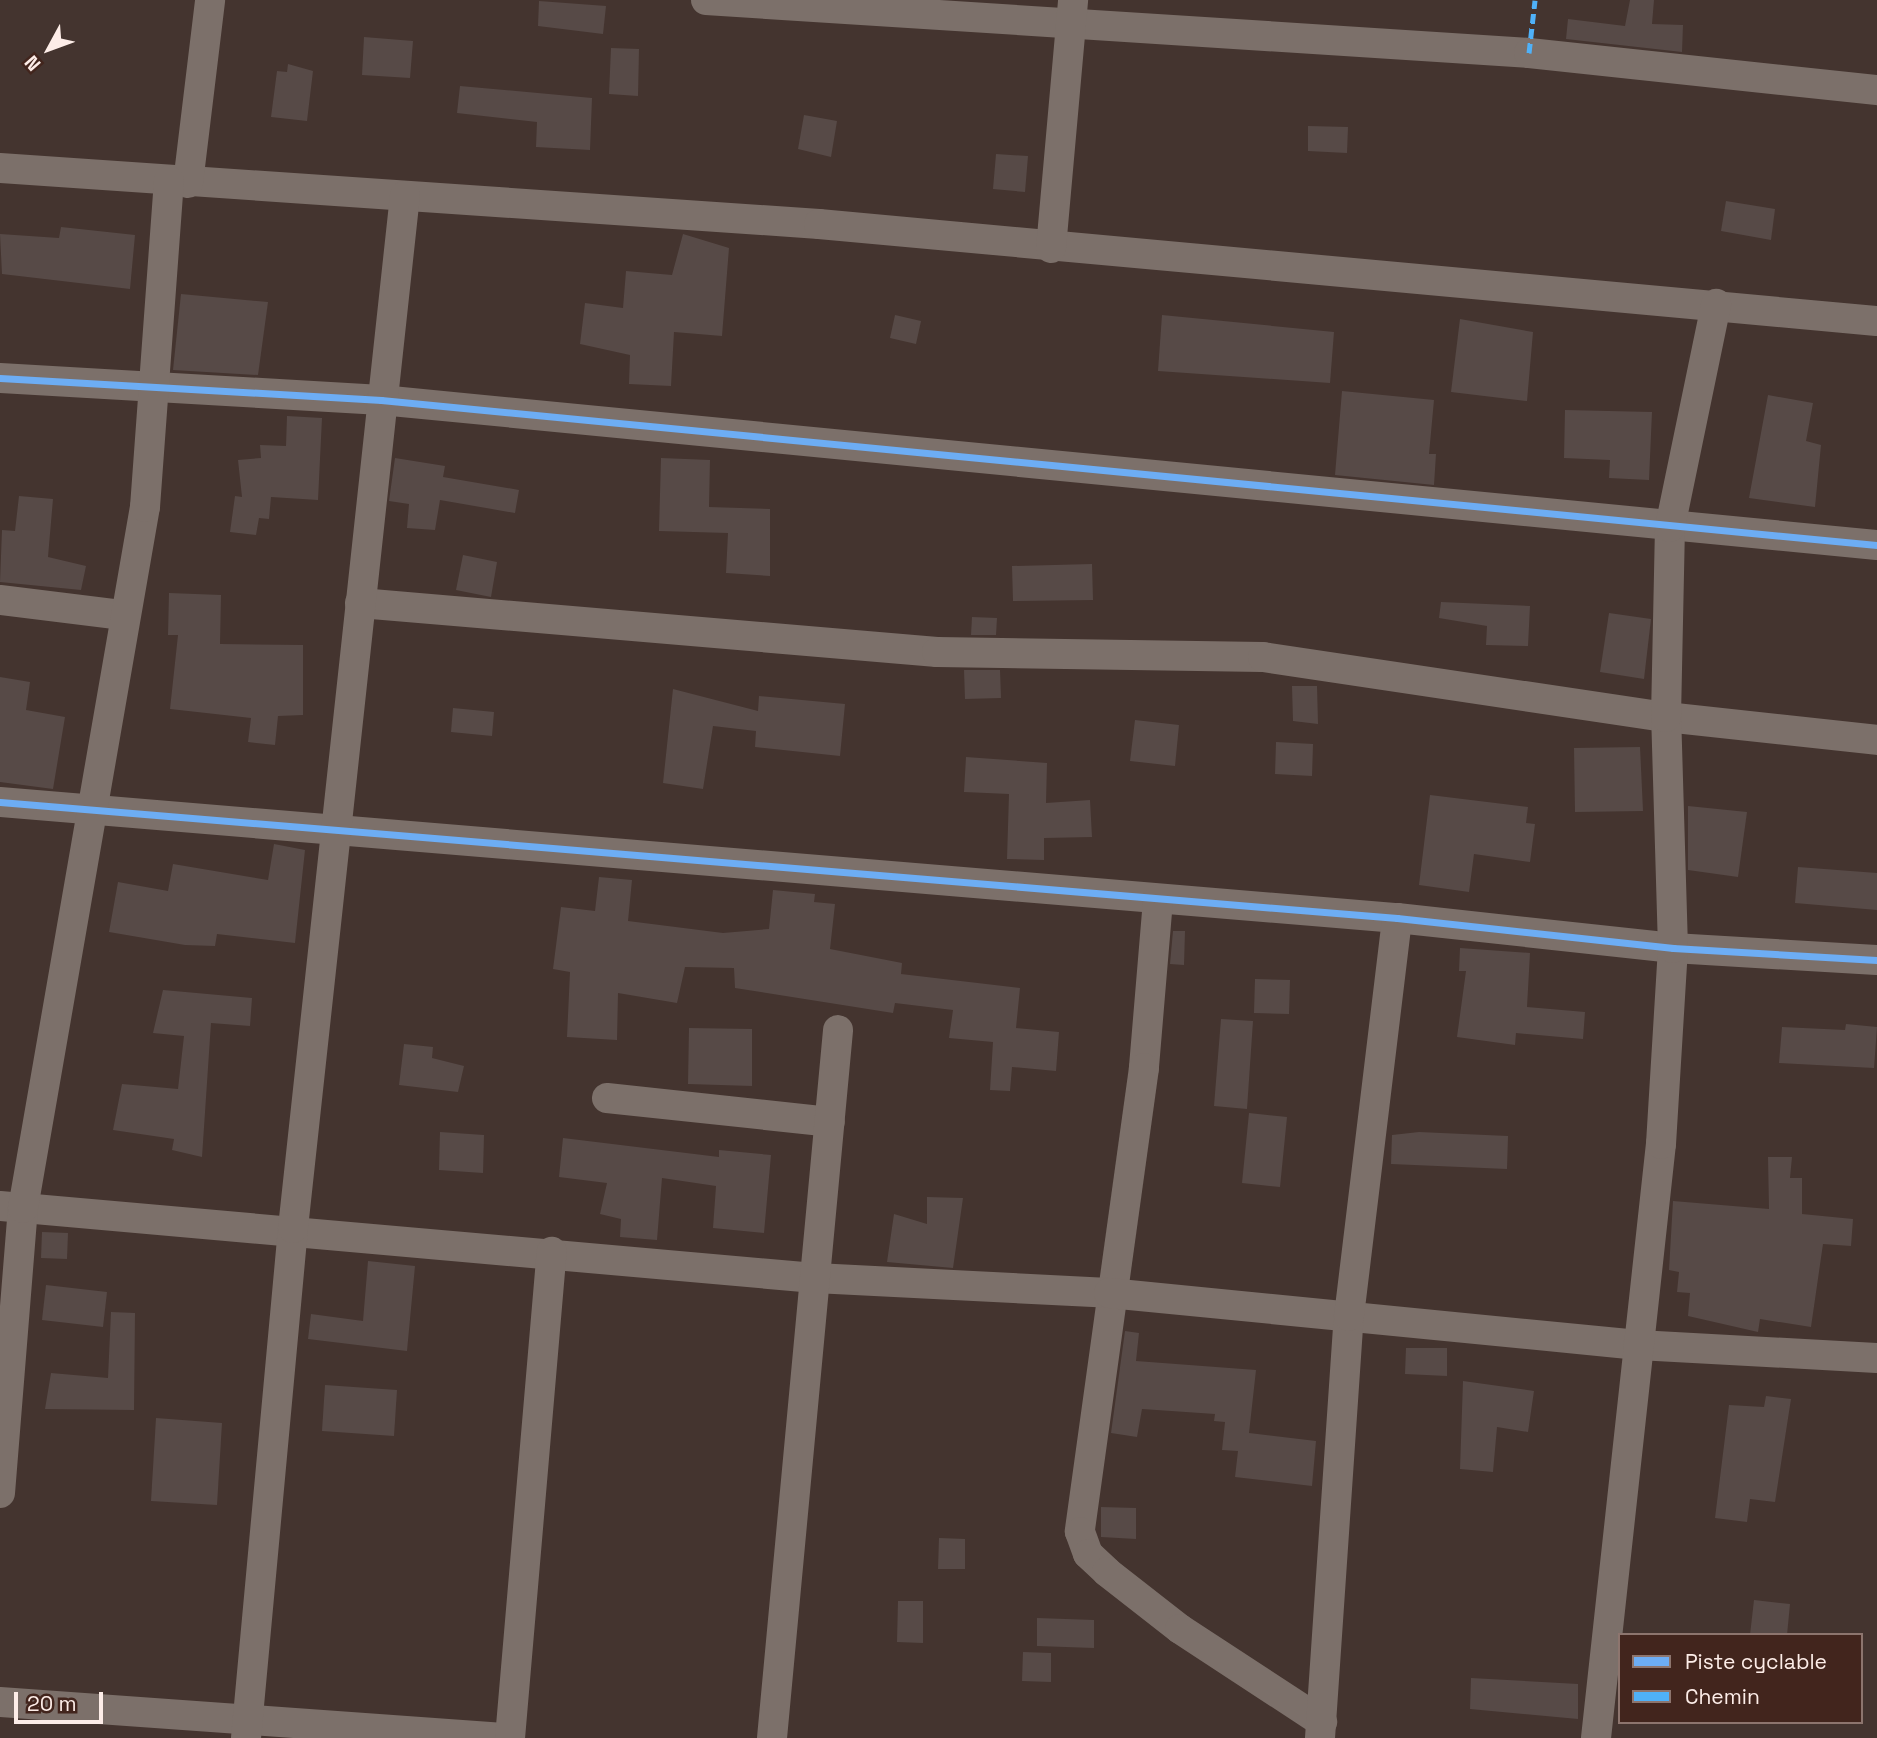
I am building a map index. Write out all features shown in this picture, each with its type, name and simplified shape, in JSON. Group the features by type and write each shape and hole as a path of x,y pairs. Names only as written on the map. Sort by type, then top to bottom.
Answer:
{"street":[{"path":"0,1493 12,1207 93,810 123,615 145,507 178,182 210,0"},
{"path":"706,0 1071,13 1529,52 1877,90"},
{"path":"1051,248 1071,13"},
{"path":"0,168 819,224 1051,248 1716,304 1877,321"},
{"path":"247,1729 293,1228 405,196"},
{"path":"1596,1738 1661,1144 1673,948 1666,717 1670,527 1716,304"},
{"path":"0,377 381,400 1877,545"},
{"path":"0,600 123,615"},
{"path":"360,603 937,652 1263,657 1666,717 1877,740"},
{"path":"0,802 336,825 1158,900 1398,918 1673,948 1877,960"},
{"path":"1158,900 1144,1068 1109,1293 1080,1532 1088,1554 1180,1629 1321,1730"},
{"path":"1321,1730 1349,1315 1398,918"},
{"path":"772,1738 838,1030"},
{"path":"607,1098 830,1122"},
{"path":"12,1207 293,1228 815,1278 1109,1293 1638,1345 1877,1358"},
{"path":"510,1738 552,1252"},
{"path":"0,1702 247,1729 504,1738"}],"building":[{"path":"1630,0 1654,0 1652,24 1683,25 1682,52 1566,39 1568,19 1625,26"},
{"path":"539,1 606,6 603,34 538,26"},
{"path":"364,37 413,41 410,78 362,75"},
{"path":"611,48 639,49 638,96 609,94"},
{"path":"288,64 313,71 307,121 271,117 277,71 287,72"},
{"path":"460,86 592,98 590,150 536,147 537,122 457,113"},
{"path":"804,115 837,121 831,157 798,149"},
{"path":"1308,126 1348,127 1347,153 1308,151"},
{"path":"996,154 1028,156 1025,192 993,189"},
{"path":"1726,201 1775,209 1771,240 1721,231"},
{"path":"61,227 135,235 130,289 2,274 0,234 59,238"},
{"path":"683,234 729,248 722,336 674,332 671,386 629,384 630,355 580,344 585,303 623,308 626,271 672,275"},
{"path":"181,294 268,302 258,375 173,370"},
{"path":"895,315 921,321 916,344 890,338"},
{"path":"1162,315 1334,332 1330,383 1158,371"},
{"path":"1460,319 1533,332 1527,401 1451,392"},
{"path":"1342,391 1434,400 1429,454 1436,454 1434,485 1335,475"},
{"path":"1768,395 1813,403 1806,441 1821,445 1815,507 1749,498"},
{"path":"1565,410 1652,412 1649,480 1609,478 1610,460 1564,458"},
{"path":"287,416 322,418 318,500 271,497 269,519 259,518 256,535 230,532 235,496 242,497 238,460 261,458 260,445 286,446"},
{"path":"395,458 445,466 443,477 519,490 515,513 440,500 435,530 407,528 409,504 389,501"},
{"path":"661,458 710,460 709,507 770,509 770,576 726,573 728,533 659,531"},
{"path":"19,496 53,499 48,557 86,566 81,590 0,582 2,530 15,531"},
{"path":"463,555 497,562 491,597 456,590"},
{"path":"1092,564 1093,600 1013,601 1012,566"},
{"path":"169,593 221,595 220,644 303,645 303,715 278,716 275,745 248,742 251,718 170,709 178,635 168,635"},
{"path":"1441,602 1530,606 1528,646 1486,645 1487,626 1439,618"},
{"path":"1609,613 1651,619 1644,679 1600,672"},
{"path":"972,617 997,618 996,635 971,635"},
{"path":"964,670 1000,670 1001,698 965,699"},
{"path":"0,677 30,682 26,710 65,717 53,789 0,782"},
{"path":"1292,686 1317,686 1318,724 1293,721"},
{"path":"673,689 758,711 759,696 845,704 840,756 755,747 756,731 713,726 703,789 663,783"},
{"path":"453,708 494,712 492,736 451,732"},
{"path":"1135,720 1179,725 1175,766 1130,761"},
{"path":"1276,742 1313,744 1312,776 1275,774"},
{"path":"1640,747 1643,811 1575,812 1574,748"},
{"path":"966,757 1047,763 1046,803 1090,800 1092,837 1044,838 1044,860 1007,859 1009,794 964,792"},
{"path":"1430,795 1528,807 1526,823 1535,824 1530,862 1474,854 1469,892 1419,885"},
{"path":"1688,806 1747,812 1738,877 1688,870"},
{"path":"274,844 305,850 295,943 217,934 215,946 185,945 109,932 118,882 168,891 173,864 268,880"},
{"path":"1798,867 1877,873 1877,910 1795,903"},
{"path":"599,877 632,880 628,921 723,933 769,929 773,890 815,894 814,902 835,904 830,949 902,963 901,974 1020,988 1016,1028 1059,1032 1056,1071 1012,1067 1010,1091 990,1090 993,1042 949,1038 953,1010 895,1003 893,1013 735,988 734,968 685,967 677,1003 618,993 617,1040 567,1037 570,972 553,969 561,907 595,911"},
{"path":"1173,931 1185,931 1184,965 1170,964"},
{"path":"1460,948 1530,953 1527,1007 1585,1012 1583,1039 1516,1033 1515,1045 1457,1037 1466,971 1459,971"},
{"path":"1255,979 1290,980 1289,1014 1254,1013"},
{"path":"163,990 252,998 250,1026 211,1023 202,1157 172,1150 174,1139 113,1130 122,1084 178,1089 184,1036 153,1033"},
{"path":"1221,1019 1253,1021 1247,1109 1214,1106"},
{"path":"1846,1024 1877,1027 1874,1068 1779,1063 1782,1027 1845,1030"},
{"path":"689,1028 752,1029 752,1086 688,1084"},
{"path":"404,1044 433,1047 432,1058 464,1066 458,1092 399,1085"},
{"path":"1249,1113 1287,1117 1280,1187 1242,1183"},
{"path":"440,1132 484,1135 483,1173 439,1170"},
{"path":"1419,1132 1508,1136 1507,1169 1391,1164 1392,1135"},
{"path":"563,1138 719,1157 719,1150 771,1155 764,1233 713,1228 716,1186 662,1178 657,1240 620,1237 621,1219 600,1214 607,1183 559,1177"},
{"path":"1768,1157 1792,1157 1790,1178 1802,1178 1802,1214 1853,1219 1851,1246 1823,1244 1811,1327 1760,1319 1758,1332 1688,1316 1690,1293 1677,1292 1679,1272 1669,1270 1673,1201 1769,1209"},
{"path":"927,1197 963,1198 953,1268 887,1262 894,1214 927,1224"},
{"path":"42,1232 68,1233 67,1259 41,1258"},
{"path":"368,1261 415,1266 407,1351 308,1339 311,1314 363,1321"},
{"path":"46,1285 107,1292 103,1327 42,1320"},
{"path":"111,1312 135,1313 134,1410 45,1409 51,1373 108,1378"},
{"path":"1125,1331 1139,1333 1136,1361 1256,1370 1249,1433 1316,1441 1312,1486 1235,1477 1238,1451 1222,1450 1225,1422 1214,1421 1215,1414 1142,1409 1137,1437 1111,1433"},
{"path":"1406,1348 1447,1348 1447,1376 1405,1374"},
{"path":"1463,1381 1534,1391 1528,1432 1497,1427 1493,1472 1460,1469"},
{"path":"325,1385 397,1390 394,1436 322,1431"},
{"path":"1766,1396 1791,1399 1775,1502 1750,1499 1747,1522 1715,1518 1729,1405 1764,1407"},
{"path":"156,1418 222,1423 217,1505 151,1501"},
{"path":"1101,1507 1136,1508 1136,1539 1101,1537"},
{"path":"939,1538 965,1539 965,1569 938,1569"},
{"path":"1754,1600 1790,1604 1787,1633 1750,1633"},
{"path":"898,1601 923,1601 923,1643 897,1642"},
{"path":"1037,1618 1094,1620 1094,1648 1037,1646"},
{"path":"1023,1652 1051,1653 1051,1682 1022,1681"},
{"path":"1471,1678 1578,1684 1578,1719 1470,1709"}],"marked path":[{"path":"1529,53 1535,0"}],"cycle path":[{"path":"0,378 381,400 1877,545"},
{"path":"0,802 1397,918 1673,948 1877,960"}]}
